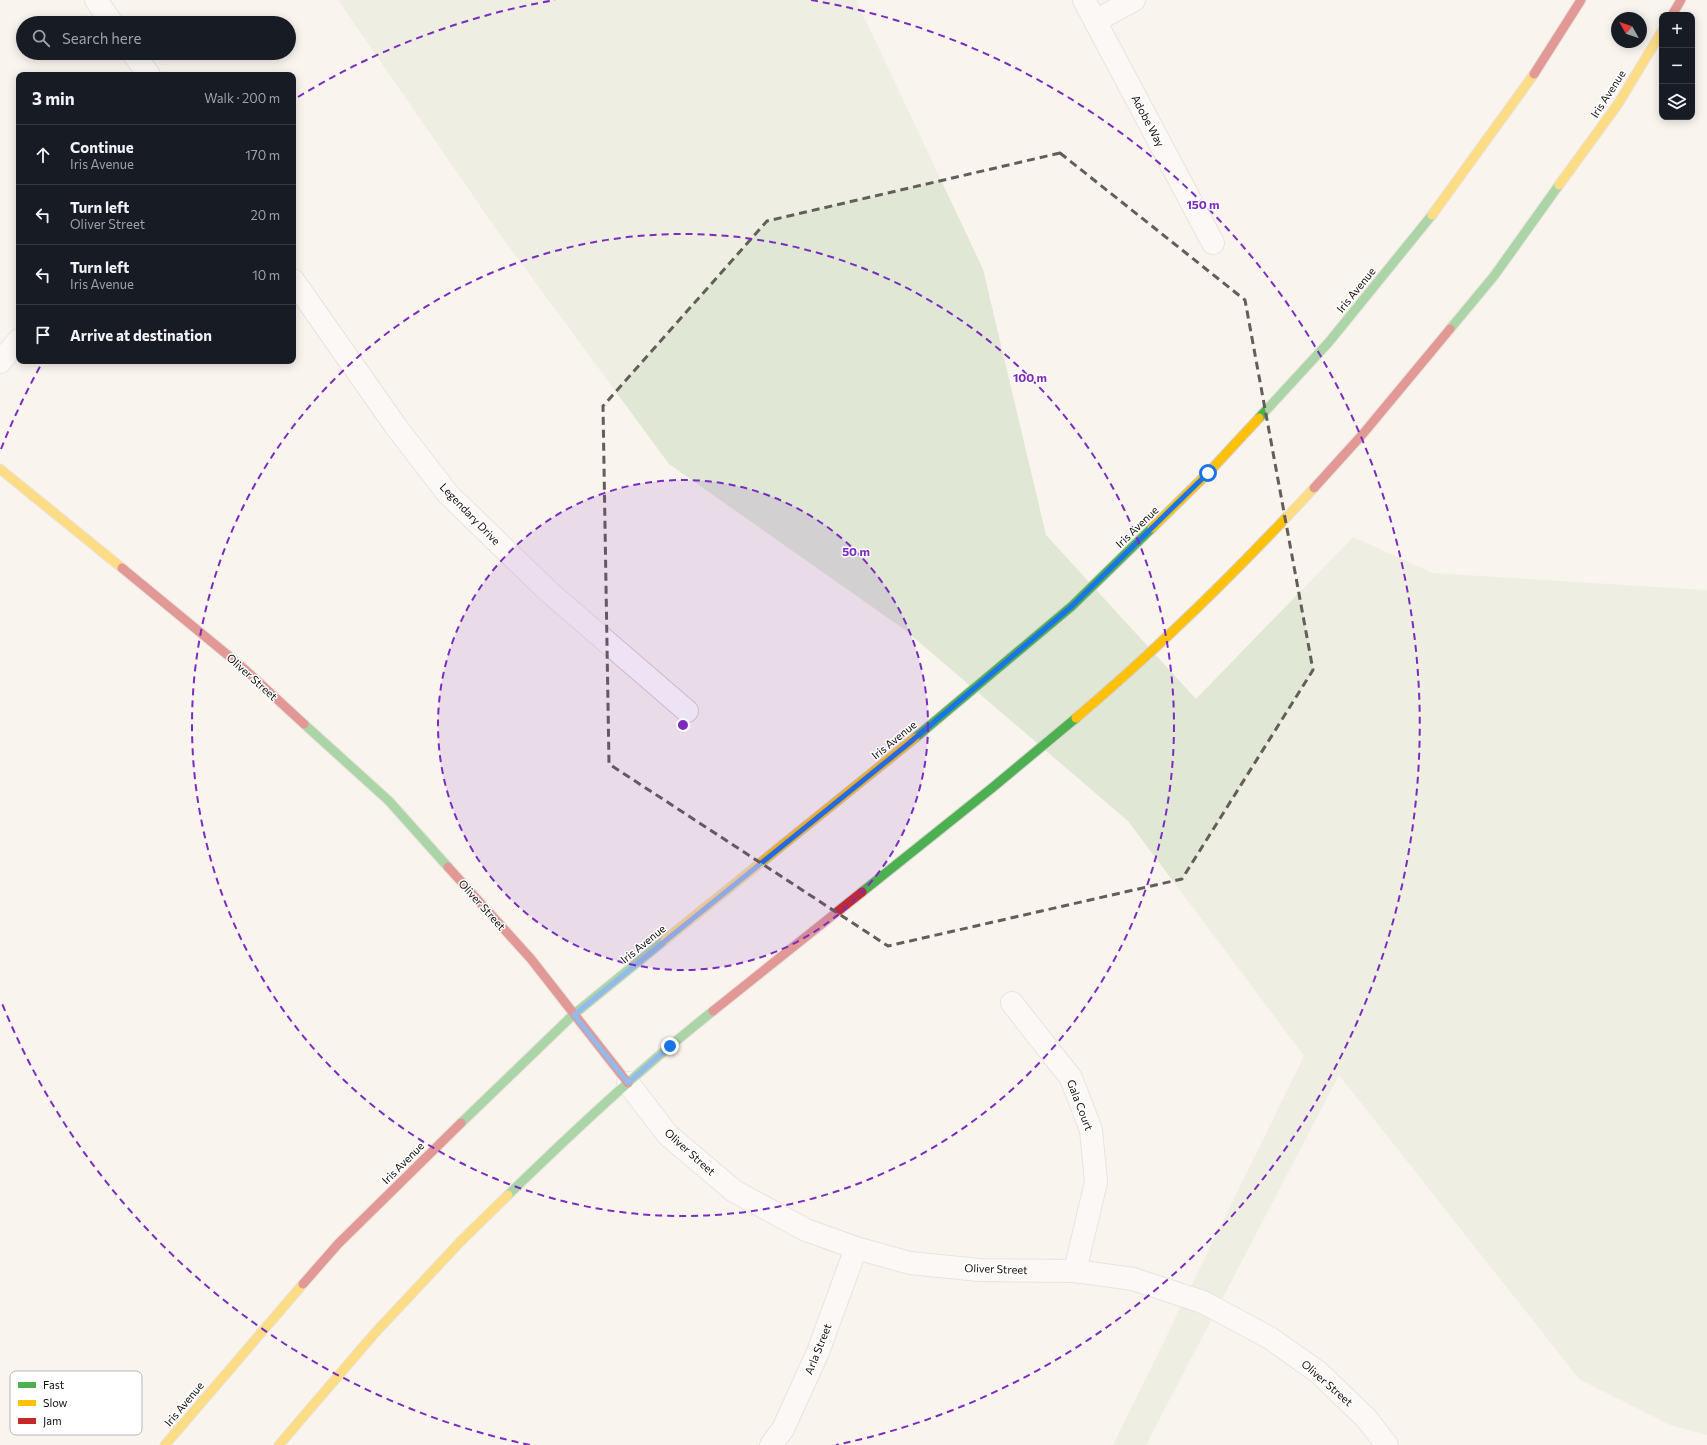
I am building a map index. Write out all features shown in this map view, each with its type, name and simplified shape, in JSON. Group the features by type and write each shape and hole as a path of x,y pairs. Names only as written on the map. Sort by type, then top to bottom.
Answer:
{"main road":[{"name":"Iris Avenue","path":"165,1445 338,1244 531,1054 574,1015 908,744 1072,606 1208,473 1329,342 1438,208 1526,87 1581,0"},
{"path":"1674,12 1681,0"},
{"name":"Iris Avenue","path":"278,1445 374,1334 460,1242 575,1131 670,1046 992,788 1121,680 1260,546 1362,435 1494,276 1618,104 1659,36"},
{"name":"Oliver Street","path":"0,469 241,666 388,801 531,959 628,1083"}],"street":[{"path":"96,0 107,16"},
{"name":"Adobe Way","path":"1084,0 1213,243"},
{"path":"1095,20 1134,0"},
{"path":"138,60 147,72"},
{"name":"Legendary Drive","path":"296,284 397,428 448,494 549,592 686,710"},
{"path":"0,362 16,343"},
{"name":"Gala Court","path":"1012,1003 1071,1078 1091,1130 1096,1182 1075,1272"},
{"name":"Oliver Street","path":"628,1083 668,1135 734,1191 806,1230 856,1248 910,1263 979,1270 1075,1272 1133,1279 1203,1302 1270,1338 1318,1372 1366,1418 1387,1445"},
{"name":"Arla Street","path":"771,1445 783,1429 818,1352 856,1248"}],"highlighted area":[{"path":"1060,153 1245,300 1313,670 1182,879 888,946 609,764 603,406 767,221"}],"green space":[{"path":"338,0 856,0 983,269 1046,535 1196,699 1353,537 1433,573 1707,590 1707,1435 1670,1425 1579,1379 1339,1075 1146,1445 1113,1445 1304,1056 1128,821 905,630 669,464 496,229"}],"traffic: fast":[{"path":"1450,329 1494,276 1559,185"},
{"path":"1259,418 1329,342 1432,215"},
{"path":"915,738 1072,606 1152,528"},
{"path":"862,892 992,788 1076,718"},
{"path":"304,724 389,801 448,867"},
{"path":"461,1123 573,1015 665,940"},
{"path":"508,1195 608,1100 713,1011"}],"traffic: slow":[{"path":"1559,185 1618,104 1659,36"},
{"path":"1432,215 1534,74"},
{"path":"1152,528 1208,473 1259,418"},
{"path":"0,469 122,568"},
{"path":"1076,718 1138,664 1198,607 1314,488"},
{"path":"665,940 915,738"},
{"path":"279,1445 374,1334 460,1242 508,1195"},
{"path":"165,1445 303,1284"}],"traffic: jam":[{"path":"1534,74 1581,0"},
{"path":"1674,12 1681,0"},
{"path":"1314,488 1362,435 1450,329"},
{"path":"122,568 241,666 304,724"},
{"path":"448,867 531,959 628,1083"},
{"path":"713,1011 862,892"},
{"path":"303,1284 338,1244 461,1123"}],"route":[{"path":"670,1046 628,1083 574,1015 908,744 1072,606 1208,473"}]}
